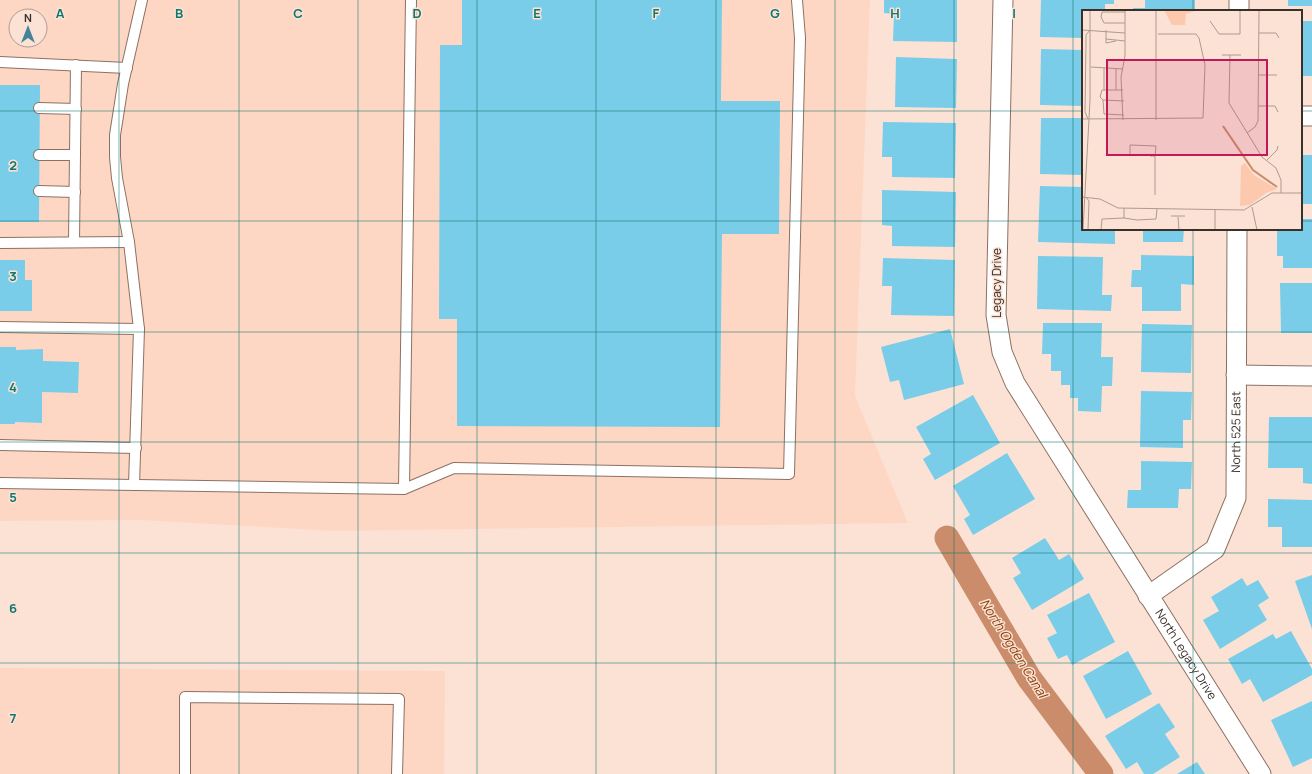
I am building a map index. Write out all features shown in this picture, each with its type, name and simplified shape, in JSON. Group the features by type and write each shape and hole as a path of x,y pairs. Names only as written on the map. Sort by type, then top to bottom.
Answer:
{"street":[{"name":"Legacy Drive","path":"1003,0 996,315 1002,352 1015,383 1111,535"},
{"name":"North 525 East","path":"1148,596 1215,550 1236,498 1237,230"},
{"path":"1236,375 1312,376"},
{"name":"North Legacy Drive","path":"1111,535 1261,774"}],"lane":[{"path":"134,485 140,329 129,242 115,157 115,135 119,107 142,0"},
{"path":"404,489 411,0"},
{"path":"0,483 404,489 454,468 789,474 800,38 797,0"},
{"path":"0,62 127,68"},
{"path":"74,242 76,65"},
{"path":"39,108 76,109"},
{"path":"39,155 75,156"},
{"path":"39,191 75,192"},
{"path":"0,243 129,242"},
{"path":"0,327 140,329"},
{"path":"0,445 136,448"},
{"path":"185,774 185,697 398,699 397,774"}],"shaded area":[{"path":"0,0 870,0 855,396 908,523 334,531 140,520 0,521"},
{"path":"0,668 445,671 444,774 0,774"}],"building":[{"path":"462,0 722,0 721,101 780,101 779,234 722,234 720,427 457,426 457,319 439,319 440,45 462,45"},
{"path":"884,0 957,0 957,42 893,41 894,14 884,13"},
{"path":"1041,0 1114,0 1114,4 1105,4 1105,10 1082,10 1082,38 1040,37"},
{"path":"1145,0 1195,0 1195,10 1133,10 1133,8 1145,8"},
{"path":"1288,0 1312,0 1312,6 1288,6"},
{"path":"1302,21 1312,21 1312,76 1302,76"},
{"path":"1041,49 1082,50 1082,106 1040,105"},
{"path":"896,57 957,59 956,108 895,107"},
{"path":"0,85 40,85 39,222 0,222"},
{"path":"1041,118 1082,118 1082,175 1040,174"},
{"path":"883,122 956,123 955,178 892,177 892,157 882,157"},
{"path":"1302,155 1312,155 1312,204 1302,204"},
{"path":"1040,186 1082,187 1082,230 1115,230 1115,244 1038,242"},
{"path":"882,190 956,192 955,247 892,246 892,226 882,225"},
{"path":"1302,219 1312,219 1312,268 1283,268 1283,256 1277,256 1277,230 1302,230"},
{"path":"1143,230 1184,230 1183,242 1143,242"},
{"path":"1141,255 1194,256 1194,285 1181,284 1181,311 1142,311 1142,287 1131,287 1132,270 1141,270"},
{"path":"1038,256 1103,257 1102,295 1112,295 1111,311 1037,309"},
{"path":"883,258 955,260 954,316 891,315 892,286 882,286"},
{"path":"0,260 25,260 25,280 32,280 32,311 0,311"},
{"path":"1280,283 1312,283 1312,333 1281,333"},
{"path":"1043,323 1102,323 1101,357 1113,357 1112,386 1102,386 1101,412 1078,411 1078,398 1070,398 1070,385 1061,385 1061,371 1051,371 1051,354 1042,354"},
{"path":"1142,324 1192,325 1191,373 1141,372"},
{"path":"950,329 964,384 904,400 899,380 890,382 881,347"},
{"path":"0,347 16,347 16,350 43,349 43,361 79,362 78,393 42,392 42,423 15,422 15,424 0,424"},
{"path":"1141,391 1192,392 1191,420 1183,420 1183,448 1140,447"},
{"path":"973,395 1000,443 935,480 923,459 931,454 916,427"},
{"path":"1269,417 1312,417 1312,484 1303,483 1303,468 1268,468"},
{"path":"1007,453 1035,499 973,535 964,519 970,515 953,486"},
{"path":"1141,461 1192,462 1191,489 1179,489 1178,508 1127,508 1128,490 1141,490"},
{"path":"1268,499 1312,500 1312,547 1282,547 1282,527 1268,527"},
{"path":"1045,538 1059,560 1069,554 1084,579 1032,610 1013,578 1021,573 1012,558"},
{"path":"1312,575 1312,629 1295,581"},
{"path":"1242,578 1247,586 1258,580 1269,598 1258,605 1267,620 1220,649 1203,620 1219,611 1211,597"},
{"path":"1089,593 1115,642 1072,665 1067,655 1058,659 1047,638 1057,633 1047,615"},
{"path":"1291,631 1312,669 1312,675 1263,702 1250,679 1242,684 1228,659 1273,634 1276,639"},
{"path":"1128,651 1152,694 1106,719 1083,676"},
{"path":"1312,701 1312,758 1293,767 1271,720"},
{"path":"1159,703 1175,727 1165,734 1180,757 1153,774 1144,774 1137,762 1126,769 1105,736"},
{"path":"1197,762 1205,774 1177,774"}],"waterway":[{"name":"North Ogden Canal","path":"947,538 1029,678 1101,774"}]}
